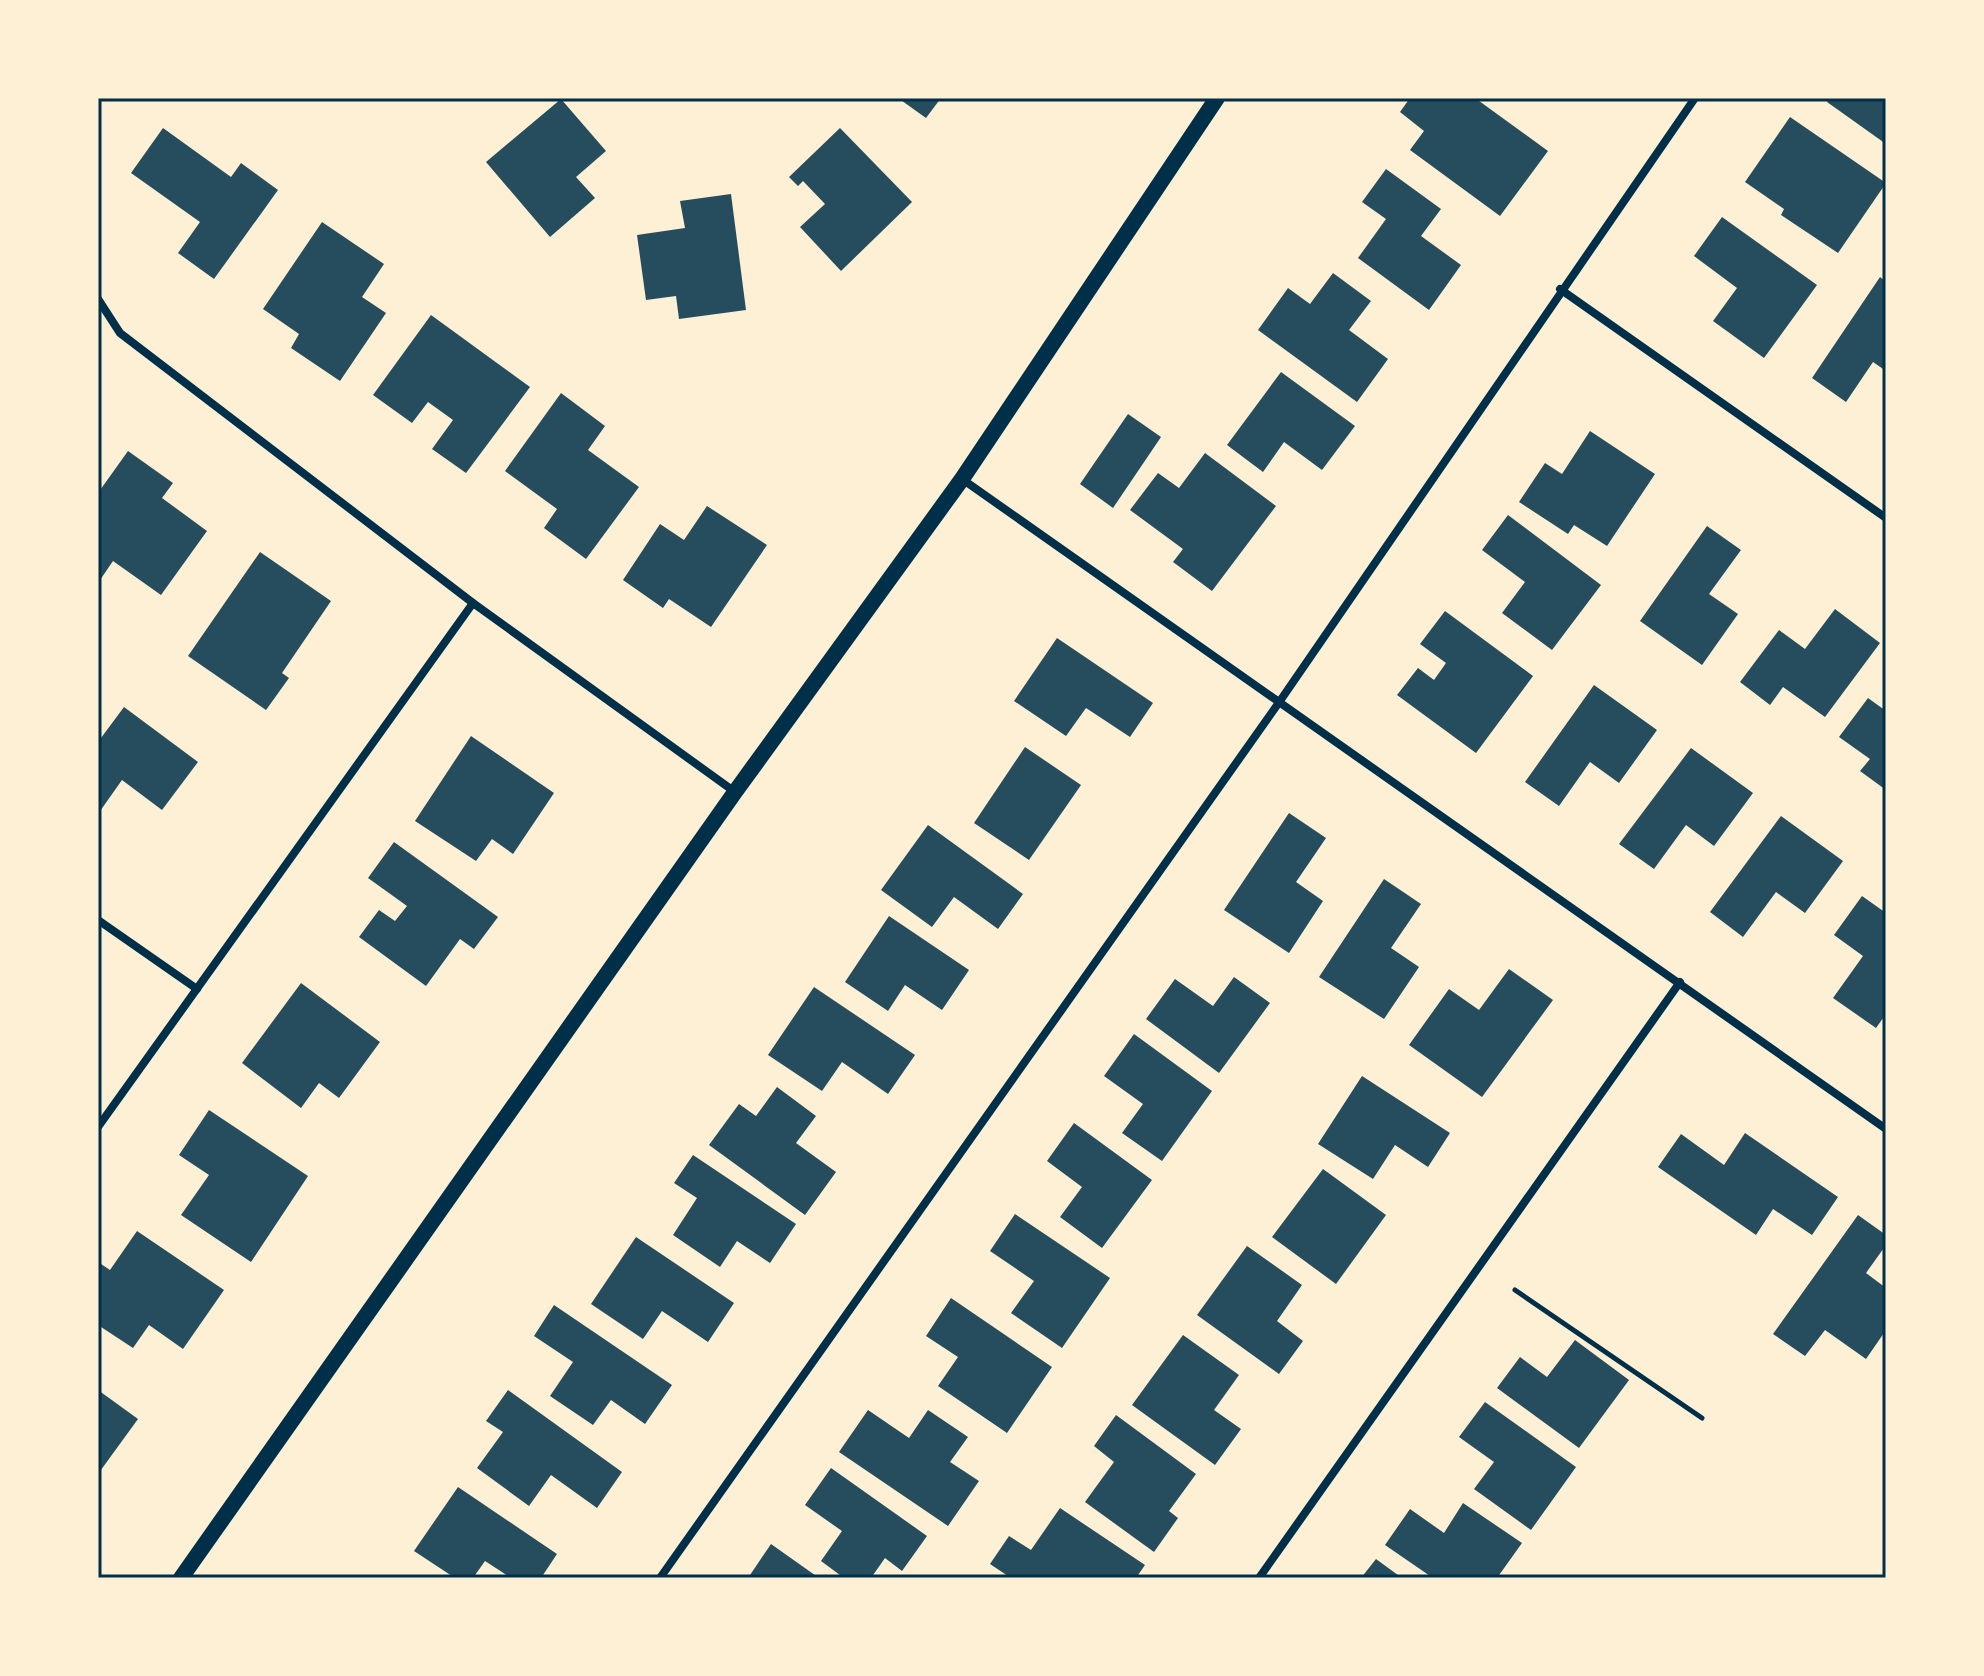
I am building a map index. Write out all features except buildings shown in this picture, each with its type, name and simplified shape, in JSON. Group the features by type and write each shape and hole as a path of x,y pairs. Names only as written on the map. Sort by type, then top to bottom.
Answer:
{"main road":[{"path":"181,1578 735,792 962,479 1217,98"}],"street":[{"path":"660,1578 1280,701 1560,289 1695,98"},
{"path":"1560,289 1886,518"},
{"path":"98,299 120,333 473,603 735,792"},
{"path":"962,479 1886,1129"},
{"path":"98,1127 473,603"},
{"path":"98,920 197,989"},
{"path":"1259,1578 1680,982"}],"path":[{"path":"1515,1290 1702,1418"}]}
